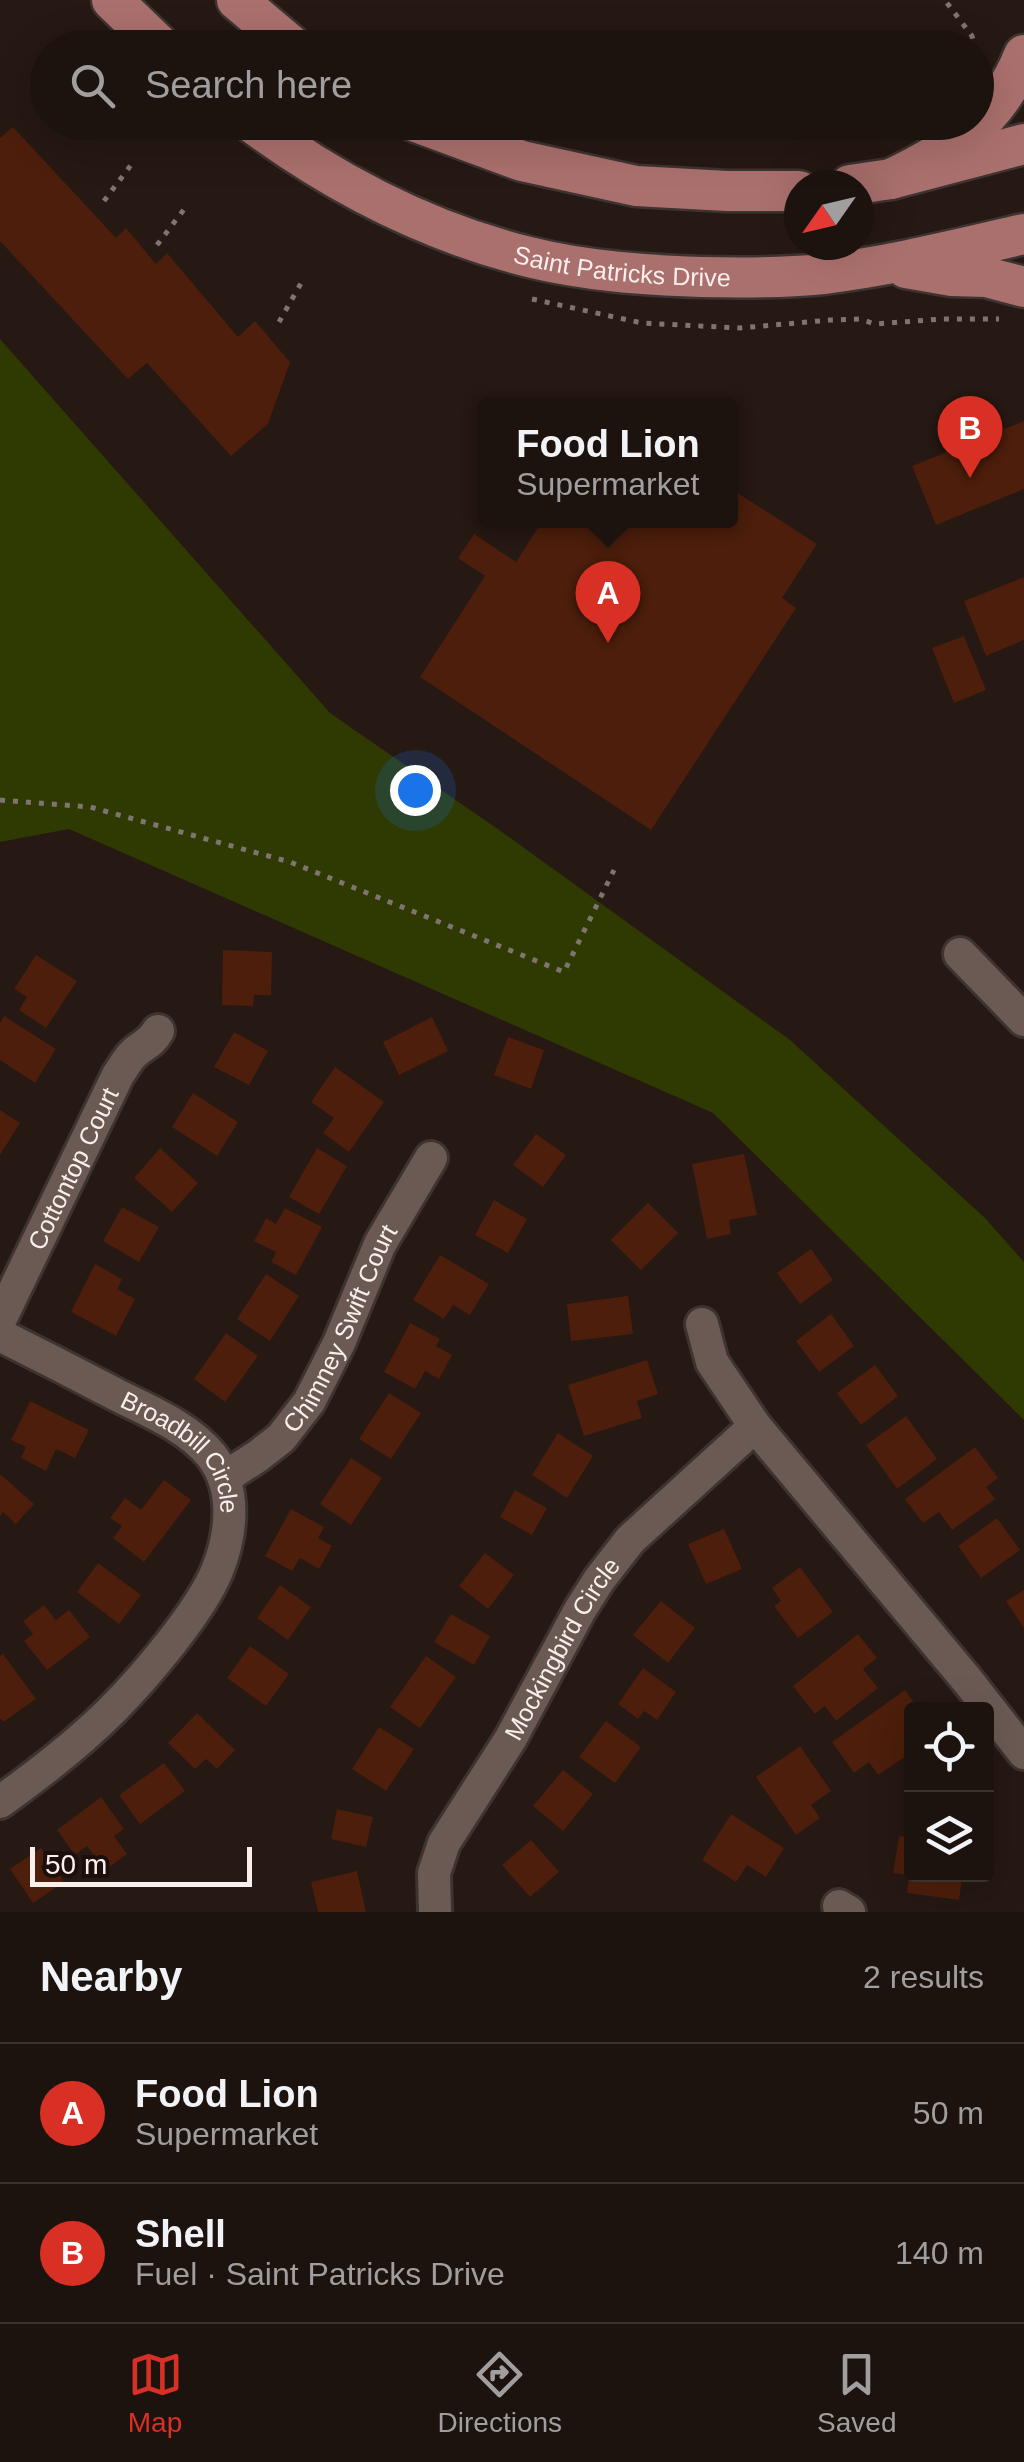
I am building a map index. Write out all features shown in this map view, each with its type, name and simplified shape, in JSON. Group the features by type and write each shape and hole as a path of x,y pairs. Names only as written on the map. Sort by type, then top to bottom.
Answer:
{"main road":[{"path":"112,0 143,30"},
{"path":"237,0 273,30"},
{"path":"994,107 1009,88 1024,55"},
{"name":"Saint Patricks Drive","path":"277,140 328,176 474,242 532,258 617,272 761,278 826,274 1024,234"},
{"path":"465,140 522,161 636,186 784,191"},
{"path":"891,179 936,158 958,140"},
{"path":"874,181 1024,144"},
{"path":"888,264 952,276 986,277 1017,304"}],"street":[{"path":"960,954 1024,1020"},
{"name":"Cottontop Court","path":"0,1320 118,1076 130,1056 150,1044 158,1031"},
{"name":"Chimney Swift Court","path":"224,1478 281,1438 309,1402 340,1343 380,1244 432,1158"},
{"path":"702,1324 712,1362 755,1426 1024,1753"},
{"name":"Broadbill Circle","path":"0,1334 192,1436 212,1457 230,1499 229,1529 217,1571 195,1608 112,1711 0,1802"},
{"name":"Mockingbird Circle","path":"434,1912 434,1873 444,1843 511,1738 599,1580 630,1540 755,1426"}],"path":[{"path":"948,3 968,30"},
{"path":"104,200 131,165"},
{"path":"158,245 185,208"},
{"path":"279,322 304,278"},
{"path":"532,298 642,324 740,328 860,319 876,324 996,318 1017,304"},
{"path":"0,800 90,808 290,862 564,972 614,870"}],"green space":[{"path":"0,339 330,713 790,1040 985,1218 1024,1262 1024,1420 713,1113 69,829 0,842"}],"building":[{"path":"13,127 116,238 126,228 156,264 167,253 238,337 255,321 290,362 268,424 231,456 147,363 128,379 0,241 0,138"},
{"path":"1024,421 1024,489 936,525 912,466"},
{"path":"738,493 817,544 782,598 796,608 651,830 420,677 485,576 458,558 474,534 516,562 538,528 738,528"},
{"path":"1024,577 1024,640 986,656 964,601"},
{"path":"964,636 986,690 954,703 932,648"},
{"path":"223,950 272,952 271,995 254,995 253,1006 222,1005"},
{"path":"36,955 77,981 46,1028 19,1010 27,997 14,989"},
{"path":"4,1016 56,1049 35,1083 0,1060 0,1023"},
{"path":"432,1017 448,1051 399,1075 383,1042"},
{"path":"234,1032 268,1051 249,1085 214,1067"},
{"path":"508,1037 544,1050 531,1089 494,1075"},
{"path":"335,1067 384,1102 349,1152 323,1133 334,1118 311,1102"},
{"path":"193,1093 238,1122 217,1156 172,1127"},
{"path":"0,1110 20,1123 0,1155"},
{"path":"536,1134 566,1155 543,1187 513,1165"},
{"path":"160,1148 198,1183 172,1212 134,1178"},
{"path":"317,1148 347,1166 319,1214 289,1197"},
{"path":"744,1154 757,1215 729,1220 731,1234 707,1239 692,1164"},
{"path":"494,1200 527,1219 508,1253 475,1235"},
{"path":"648,1203 678,1233 641,1270 611,1240"},
{"path":"122,1207 159,1227 139,1262 103,1241"},
{"path":"285,1208 322,1227 296,1275 271,1262 276,1252 254,1241 266,1218 276,1224"},
{"path":"811,1249 833,1280 800,1304 777,1273"},
{"path":"440,1255 489,1284 470,1315 453,1305 444,1319 413,1300"},
{"path":"95,1264 122,1279 117,1289 135,1299 116,1336 71,1312"},
{"path":"266,1274 299,1296 270,1341 237,1319"},
{"path":"628,1296 633,1334 571,1341 567,1304"},
{"path":"831,1314 854,1346 819,1372 796,1341"},
{"path":"410,1323 440,1339 436,1346 452,1355 439,1379 425,1371 415,1389 384,1372"},
{"path":"226,1333 258,1356 225,1402 194,1379"},
{"path":"647,1360 658,1394 637,1401 642,1418 584,1436 568,1385"},
{"path":"875,1365 898,1396 861,1425 837,1393"},
{"path":"389,1393 421,1413 391,1459 359,1439"},
{"path":"30,1401 89,1430 75,1458 56,1449 46,1471 21,1458 26,1447 11,1440"},
{"path":"906,1416 937,1459 897,1489 866,1445"},
{"path":"558,1433 593,1456 567,1498 532,1475"},
{"path":"975,1447 998,1478 986,1487 995,1499 952,1530 939,1512 923,1523 905,1499"},
{"path":"351,1458 382,1478 351,1525 320,1504"},
{"path":"0,1474 34,1504 16,1524 3,1512 0,1516"},
{"path":"164,1480 191,1500 144,1562 113,1538 122,1526 110,1518 125,1498 141,1510"},
{"path":"515,1490 547,1508 532,1535 500,1517"},
{"path":"291,1509 324,1527 318,1538 332,1546 319,1569 300,1558 292,1571 265,1556"},
{"path":"997,1518 1020,1550 981,1578 958,1546"},
{"path":"724,1529 742,1569 706,1584 688,1544"},
{"path":"485,1553 514,1575 488,1609 459,1586"},
{"path":"98,1563 141,1595 119,1624 77,1592"},
{"path":"800,1567 833,1612 798,1638 774,1606 781,1601 772,1588"},
{"path":"280,1585 311,1607 288,1640 257,1618"},
{"path":"1024,1590 1024,1628 1006,1601"},
{"path":"661,1601 695,1628 668,1663 633,1635"},
{"path":"44,1605 56,1620 69,1610 90,1637 47,1670 24,1641 33,1634 23,1621"},
{"path":"451,1614 490,1636 474,1665 434,1642"},
{"path":"858,1634 877,1658 863,1669 878,1688 836,1721 825,1706 815,1714 793,1686"},
{"path":"250,1646 289,1674 266,1706 227,1678"},
{"path":"3,1654 36,1699 3,1722 0,1656"},
{"path":"426,1656 456,1677 420,1728 390,1707"},
{"path":"643,1668 676,1692 657,1720 644,1711 638,1719 618,1704"},
{"path":"905,1690 913,1702 904,1702 904,1757 878,1775 869,1762 854,1773 832,1742"},
{"path":"197,1713 235,1750 217,1769 206,1759 195,1769 168,1743"},
{"path":"606,1721 641,1747 615,1783 579,1757"},
{"path":"379,1727 414,1749 386,1791 352,1769"},
{"path":"800,1746 831,1791 811,1805 820,1818 796,1835 756,1777"},
{"path":"164,1763 185,1791 140,1824 119,1795"},
{"path":"563,1770 593,1794 563,1831 533,1806"},
{"path":"101,1797 124,1829 114,1836 127,1854 105,1870 87,1846 75,1855 57,1830"},
{"path":"337,1809 373,1817 366,1847 331,1839"},
{"path":"731,1814 784,1848 766,1877 747,1865 736,1882 702,1860"},
{"path":"899,1836 904,1837 904,1874 893,1873"},
{"path":"531,1840 559,1872 530,1897 502,1865"},
{"path":"41,1848 64,1882 33,1903 10,1869"},
{"path":"357,1871 366,1912 318,1912 311,1882"},
{"path":"908,1882 961,1882 959,1900 907,1893"}],"place":[{"name":"Shell","path":"970,478"},
{"name":"Food Lion","path":"608,643"}]}
